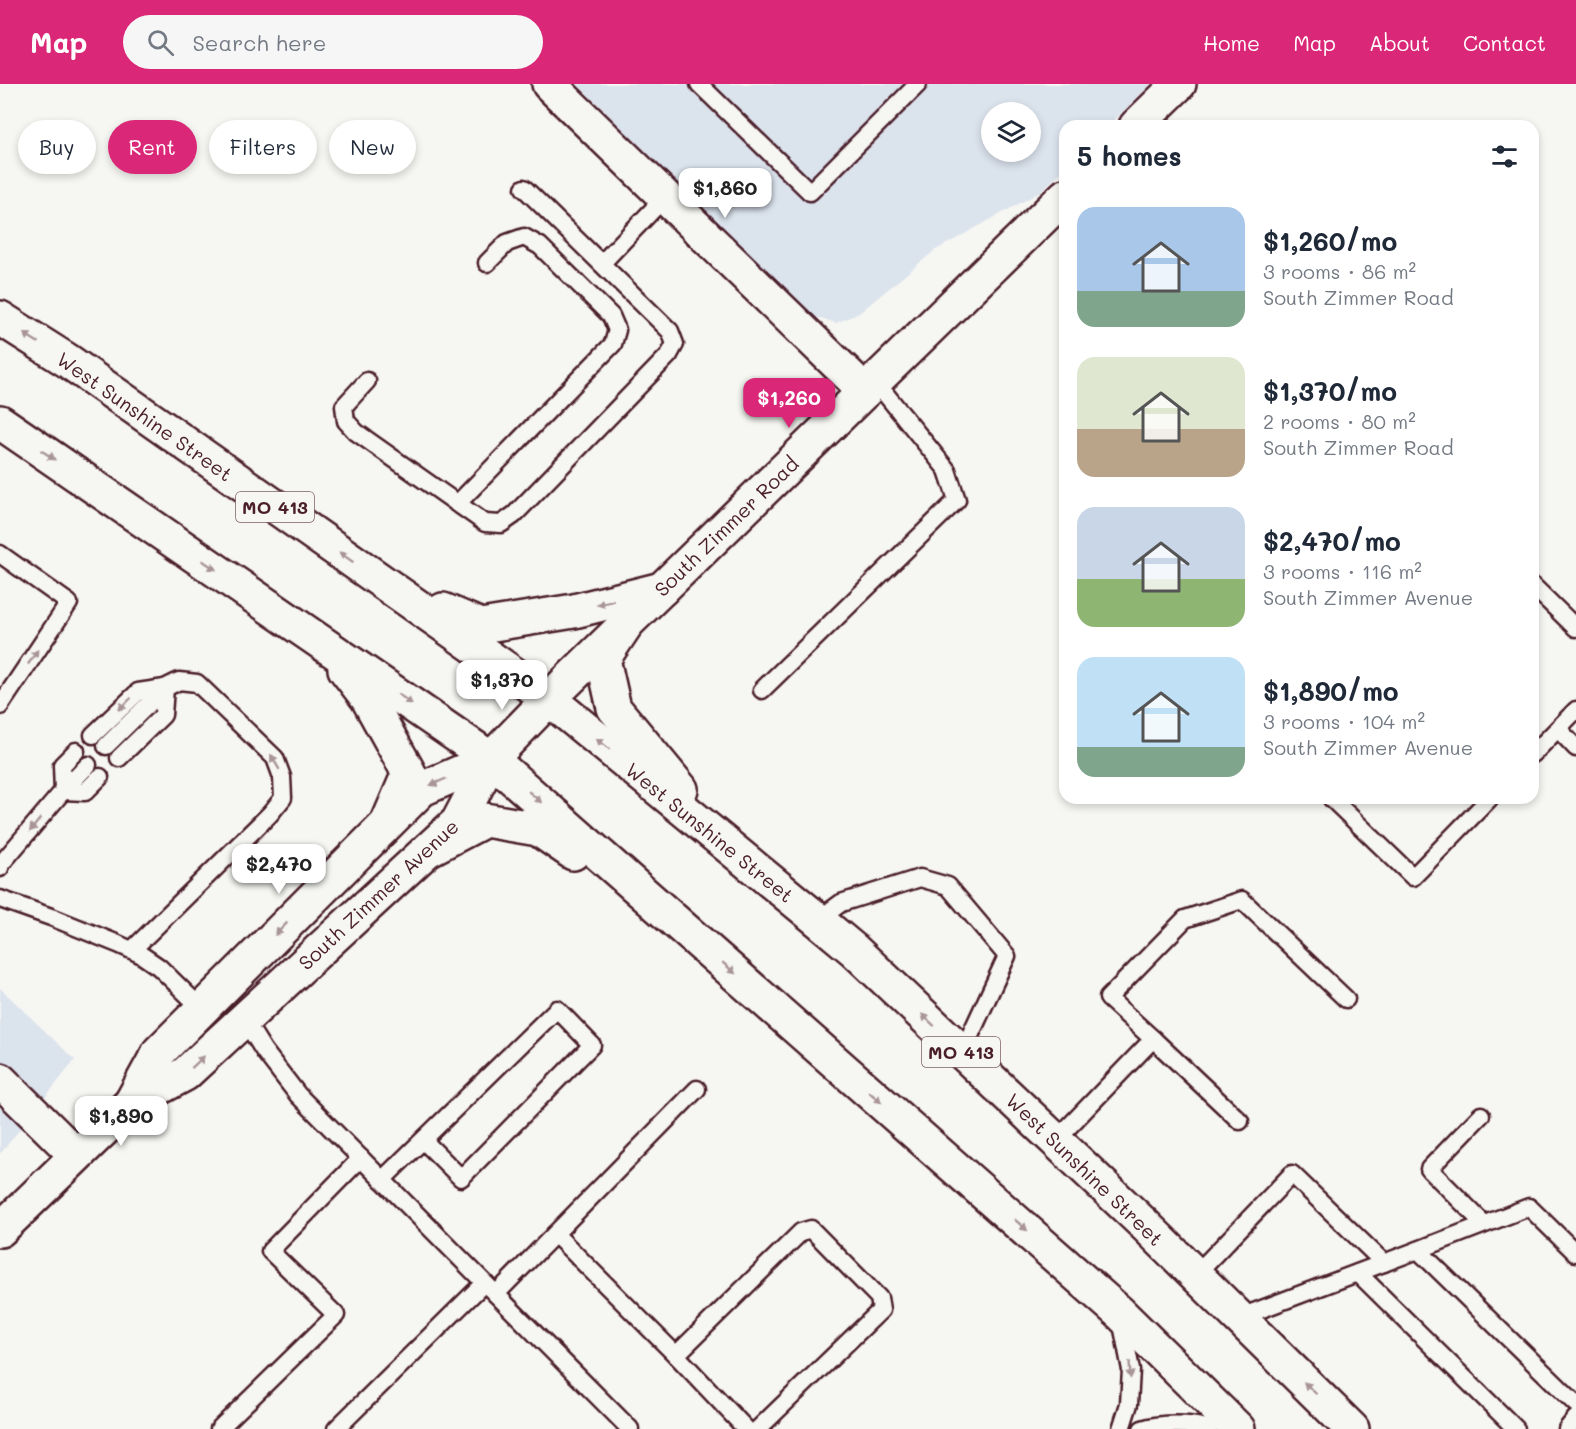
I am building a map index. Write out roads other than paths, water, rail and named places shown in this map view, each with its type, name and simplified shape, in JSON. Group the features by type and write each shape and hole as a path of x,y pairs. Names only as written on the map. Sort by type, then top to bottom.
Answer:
{"main road":[{"path":"549,84 665,197 870,386"},
{"path":"1142,120 1179,84"},
{"name":"South Zimmer Road","path":"491,759 549,699 1059,202"},
{"name":"West Sunshine Street","path":"0,318 68,361 549,699 818,920 854,950 1146,1226 1352,1429"},
{"path":"0,422 491,759 1120,1312 1238,1429"},
{"path":"388,586 481,626 574,611 662,589"},
{"path":"627,623 603,659 614,708 687,797 753,867"},
{"path":"327,646 368,699 409,773 388,822"},
{"name":"South Zimmer Avenue","path":"130,1103 159,1052 422,789 491,759"},
{"name":"South Zimmer Avenue","path":"0,1230 130,1103 185,1074 458,822 491,759"},
{"path":"428,850 485,820 538,829 690,934"},
{"path":"0,1080 76,1155"}],"lane":[{"path":"699,84 810,192 918,84"},
{"path":"367,381 344,406 346,421 356,432 485,524 501,524 514,515 669,355 675,344 670,331 524,188"},
{"path":"602,263 665,197"},
{"path":"457,504 613,344 617,330 611,316 540,246 524,237 507,243 488,262"},
{"path":"762,690 957,500 947,470 870,386"},
{"path":"0,554 69,603 0,706"},
{"path":"1539,592 1576,628"},
{"path":"93,735 138,692 165,688 179,681 197,683 275,758 282,777 283,798 270,814 132,950"},
{"path":"112,752 165,688"},
{"path":"1539,748 1576,710"},
{"path":"1558,729 1576,748"},
{"path":"63,791 62,765 76,751"},
{"path":"0,868 63,791 94,771"},
{"path":"1337,804 1413,877 1484,804"},
{"path":"818,920 841,903 920,878 948,886 1007,956 962,1053"},
{"path":"0,899 132,950 159,967 201,1008"},
{"path":"1240,1121 1108,998 1185,919 1242,900 1346,999"},
{"path":"382,1180 423,1140 557,1010 592,1045 461,1178 423,1140"},
{"path":"244,1019 264,1051 298,1095 630,1429"},
{"path":"1055,1141 1153,1039"},
{"path":"336,1429 490,1288 555,1234 697,1089"},
{"path":"1481,1115 1429,1168 1484,1224"},
{"path":"219,1429 336,1315 270,1251 361,1158"},
{"path":"1195,1275 1292,1174 1384,1263"},
{"path":"1238,1318 1529,1207 1576,1253"},
{"path":"676,1355 801,1232 811,1229 879,1298 881,1310 758,1429"},
{"path":"555,1234 746,1429"},
{"path":"1418,1250 1576,1404"},
{"path":"1358,1273 1516,1429"},
{"path":"1120,1312 1131,1370 1129,1404 1121,1429"},
{"path":"1567,1429 1576,1418"},
{"path":"1142,1429 1152,1426 1199,1426 1209,1429"}]}
